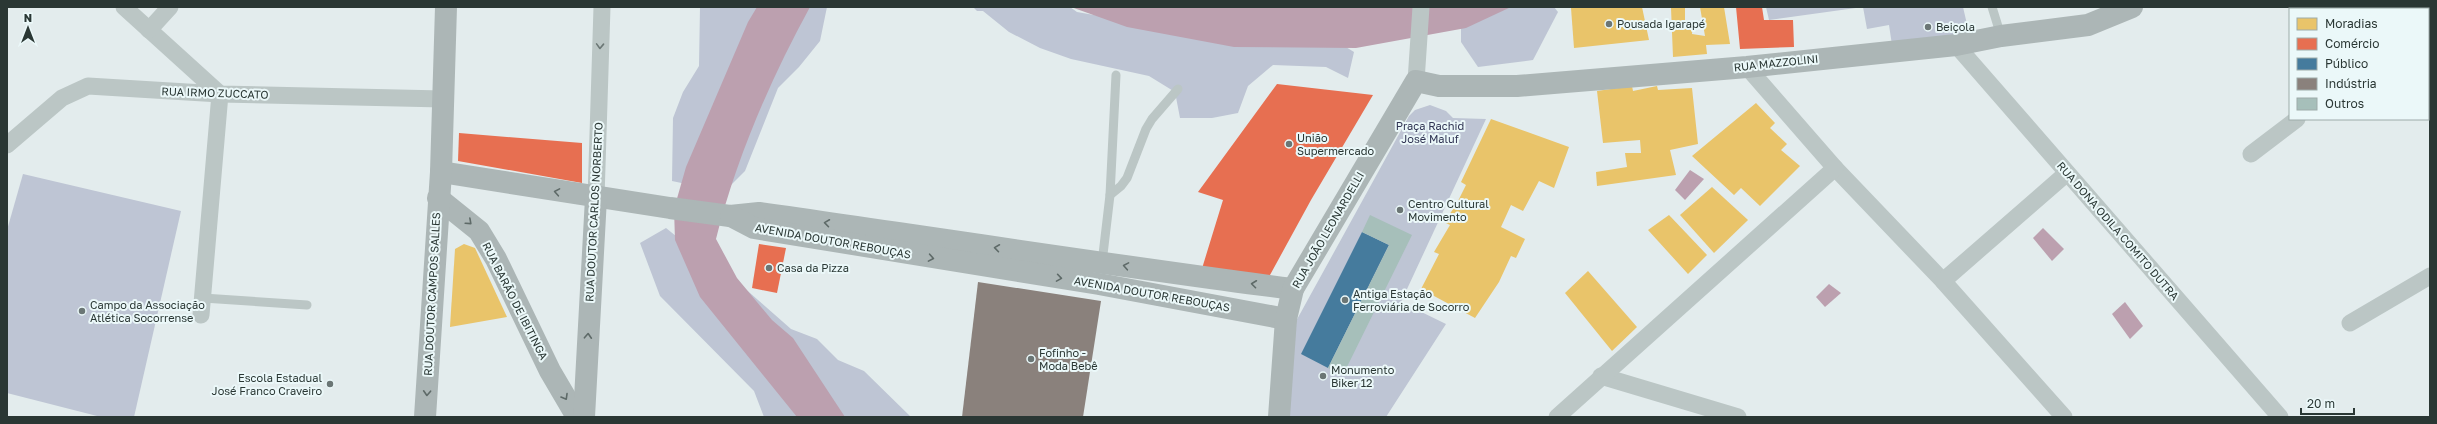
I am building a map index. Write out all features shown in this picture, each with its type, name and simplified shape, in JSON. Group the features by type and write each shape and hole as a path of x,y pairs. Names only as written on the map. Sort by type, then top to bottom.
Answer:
{"street":[{"path":"124,7 220,94 201,315"},
{"path":"149,30 170,7"},
{"path":"443,99 446,7"},
{"name":"RUA DOUTOR CARLOS NORBERTO","path":"584,417 596,198 602,7"},
{"path":"1416,82 1421,7"},
{"name":"RUA MAZZOLINI","path":"1416,82 1439,86 1518,86 1748,67 1956,45 2001,36 2088,25 2132,7"},
{"name":"RUA DONA ODILA COMITO DUTRA","path":"1956,45 2280,417"},
{"path":"1748,67 1835,168 1943,281 2064,417"},
{"name":"RUA JOÃO LEONARDELLI","path":"1279,417 1286,319 1293,290 1416,82"},
{"name":"RUA IRMO ZUCCATO","path":"7,145 62,98 88,86 220,94 443,99"},
{"name":"RUA DOUTOR CAMPOS SALLES","path":"425,417 438,198 441,172 443,99"},
{"path":"2251,154 2296,120"},
{"path":"1557,417 1835,168"},
{"path":"441,172 596,198"},
{"path":"1943,281 2067,174"},
{"name":"RUA BARÃO DE IBITINGA","path":"438,198 479,231 496,259 550,371 577,417"},
{"name":"AVENIDA DOUTOR REBOUÇAS","path":"596,198 726,215 754,228 850,235 972,254 1099,284 1286,319"},
{"name":"AVENIDA DOUTOR REBOUÇAS","path":"972,254 1102,261 1180,275 1293,290"},
{"path":"1177,298 1180,275"},
{"path":"2350,323 2430,276"},
{"path":"550,371 571,374 587,365"},
{"path":"1601,376 1738,417"}],"lane":[{"path":"1992,7 2001,36"},
{"path":"1099,284 1110,195 1116,75"},
{"path":"1110,195 1128,178 1146,129 1152,119 1178,89"},
{"path":"203,298 307,305"}],"green space":[{"path":"700,7 827,7 820,41 799,67 778,88 745,171 724,192 672,181 673,118 683,92 699,66"},
{"path":"973,7 1070,7 1077,12 1202,34 1328,36 1354,52 1348,78 1326,67 1273,65 1248,86 1238,113 1212,118 1180,118 1175,92 1149,76 1071,59 1040,48 1009,32 983,11 977,11"},
{"path":"1471,7 1554,7 1558,12 1533,60 1478,67 1461,42 1461,14"},
{"path":"1766,7 1863,7 1769,20"},
{"name":"Beiçola","path":"1863,7 1963,7 1969,33 1892,45 1889,25 1867,29"},
{"name":"Centro Cultural Movimento","path":"1430,105 1446,111 1453,118 1486,119 1401,302 1446,324 1386,417 1285,417 1284,343 1409,116 1415,110"},
{"name":"Campo da Associação Atlética Socorrense","path":"23,174 181,211 134,417 101,417 7,393 7,230"},
{"path":"666,228 692,249 718,265 791,329 817,339 838,360 864,371 911,417 764,417 754,391 660,296 640,243"}],"shaded area":[{"path":"757,7 810,7 781,63 756,120 734,179 716,239 737,278 772,320 793,338 845,417 797,417 700,297 675,240 674,209 686,167 748,22"},
{"path":"1071,7 1511,7 1466,28 1356,48 1234,47 1127,27"},
{"path":"1690,170 1704,179 1685,200 1675,190"},
{"path":"2043,228 2064,249 2052,261 2033,238"},
{"path":"1829,284 1841,293 1825,307 1816,297"},
{"path":"2125,302 2143,326 2130,339 2112,314"}],"building: Moradias":[{"name":"Pousada Igarapé","path":"1642,7 1649,40 1574,48 1571,8"},
{"path":"1700,7 1724,7 1730,44 1706,45 1707,54 1673,57 1671,8 1685,8 1685,20 1693,22 1692,34 1705,36"},
{"path":"1632,86 1633,91 1657,86 1658,90 1692,88 1698,144 1670,150 1676,175 1597,186 1596,172 1627,167 1625,153 1641,153 1640,140 1603,143 1597,91"},
{"path":"1756,103 1775,123 1770,128 1787,144 1781,150 1800,166 1760,206 1741,188 1734,195 1692,156"},
{"path":"1491,119 1569,147 1554,188 1539,181 1523,211 1511,205 1501,227 1525,239 1516,258 1511,256 1499,282 1475,318 1421,289 1439,254 1434,252 1450,225 1444,222 1456,205 1466,185 1461,182"},
{"path":"1712,187 1748,220 1714,253 1680,215"},
{"path":"1669,215 1707,255 1688,274 1648,230"},
{"path":"464,244 475,248 507,317 450,327 455,249"},
{"path":"1588,271 1637,327 1612,351 1565,293"}],"building: Comércio":[{"path":"1736,7 1762,7 1764,20 1793,20 1794,47 1740,49"},
{"name":"União Supermercado","path":"1277,84 1373,95 1311,200 1264,286 1200,275 1223,200 1198,192"},
{"path":"459,133 582,143 582,183 458,161"},
{"name":"Casa da Pizza","path":"759,244 786,248 777,293 752,288"}],"building: Público":[{"name":"Antiga Estação Ferroviária de Socorro","path":"1362,232 1389,245 1328,368 1301,354"}],"building: Indústria":[{"name":"Fofinho - Moda Bebê","path":"978,282 1101,301 1083,417 962,417"}],"building: Outros":[{"path":"1370,215 1412,235 1343,375 1328,368 1389,245 1362,232"}],"place":[{"name":"Pousada Igarapé","path":"1609,24"},
{"name":"Beiçola","path":"1928,27"},
{"name":"União Supermercado","path":"1289,144"},
{"name":"Centro Cultural Movimento","path":"1400,210"},
{"name":"Casa da Pizza","path":"769,268"},
{"name":"Antiga Estação Ferroviária de Socorro","path":"1345,300"},
{"name":"Campo da Associação Atlética Socorrense","path":"82,311"},
{"name":"Fofinho - Moda Bebê","path":"1031,359"},
{"name":"Monumento Biker 12","path":"1323,376"},
{"name":"Escola Estadual José Franco Craveiro","path":"330,384"}],"park label":[{"name":"Praça Rachid José Maluf","path":"1430,132"}]}
